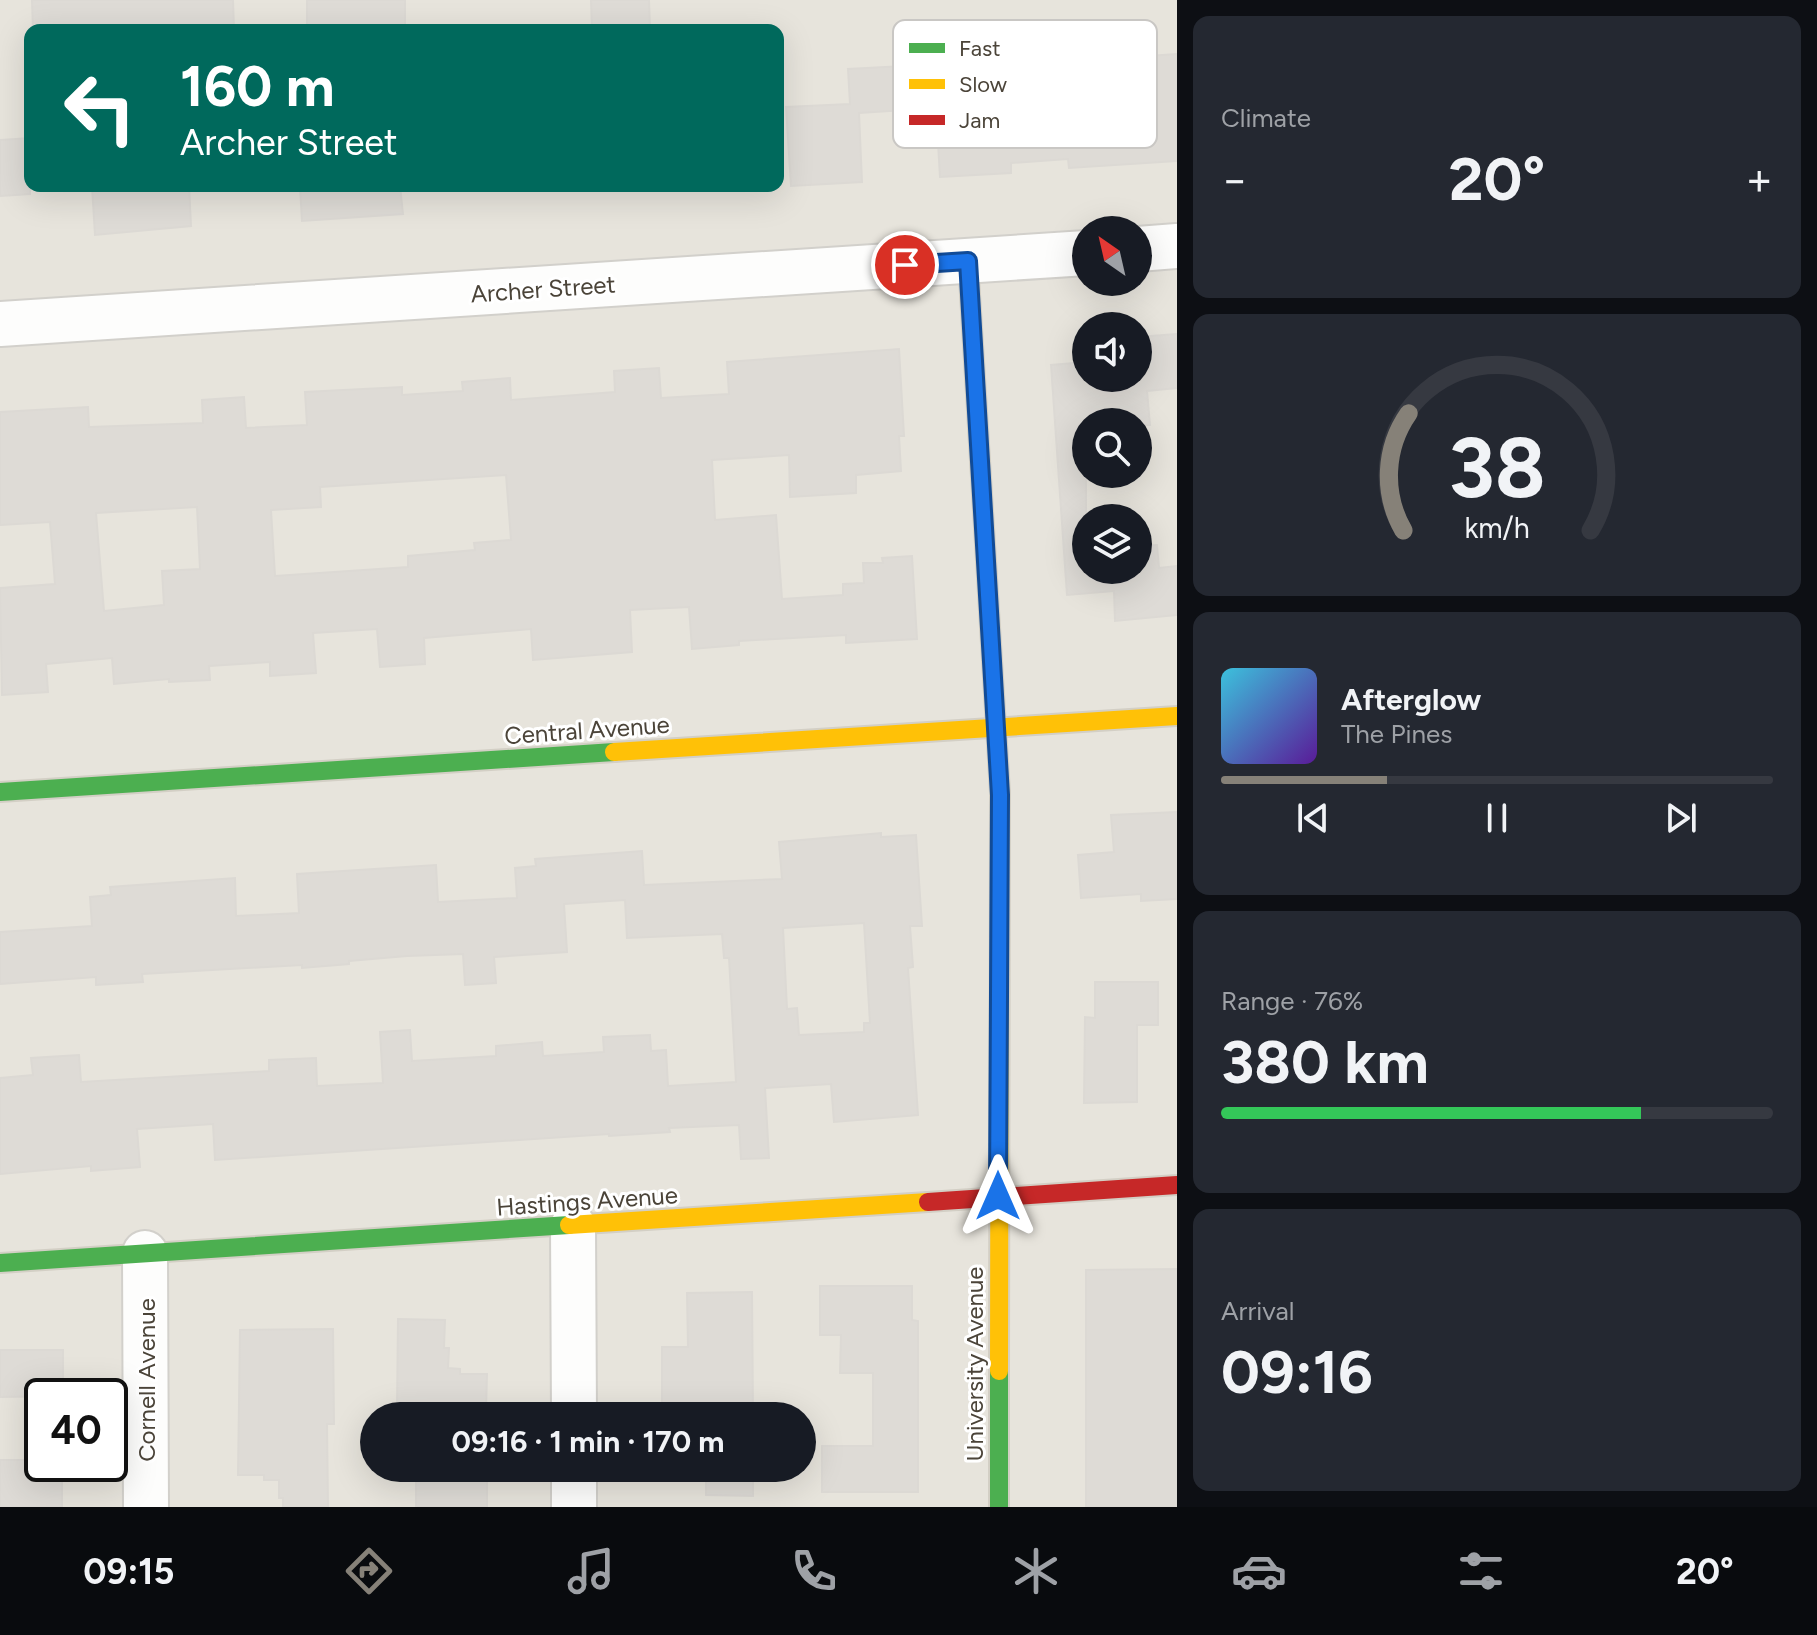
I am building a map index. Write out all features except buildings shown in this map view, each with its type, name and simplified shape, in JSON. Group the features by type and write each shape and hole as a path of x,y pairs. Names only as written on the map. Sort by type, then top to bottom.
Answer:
{"street":[{"path":"1152,248 1177,246"},
{"name":"Archer Street","path":"0,324 1072,254"},
{"name":"University Avenue","path":"968,261 1000,795 999,1507"},
{"name":"Central Avenue","path":"0,792 1177,716"},
{"name":"Hastings Avenue","path":"0,1263 1177,1185"},
{"path":"573,1226 574,1402"},
{"name":"Cornell Avenue","path":"145,1253 146,1507"},
{"path":"574,1482 574,1507"}],"shaded area":[{"path":"0,0 1177,0 1177,1507 0,1507"}],"traffic: fast":[{"path":"968,261 1000,793"},
{"path":"0,792 614,752"},
{"path":"0,1263 569,1225"},
{"path":"999,1371 999,1507"}],"traffic: slow":[{"path":"614,752 1177,716"},
{"path":"999,1371 1000,793"},
{"path":"569,1225 928,1202"}],"traffic: jam":[{"path":"928,1202 1177,1185"}],"route":[{"path":"905,265 968,261 1000,795 998,1196"}]}
